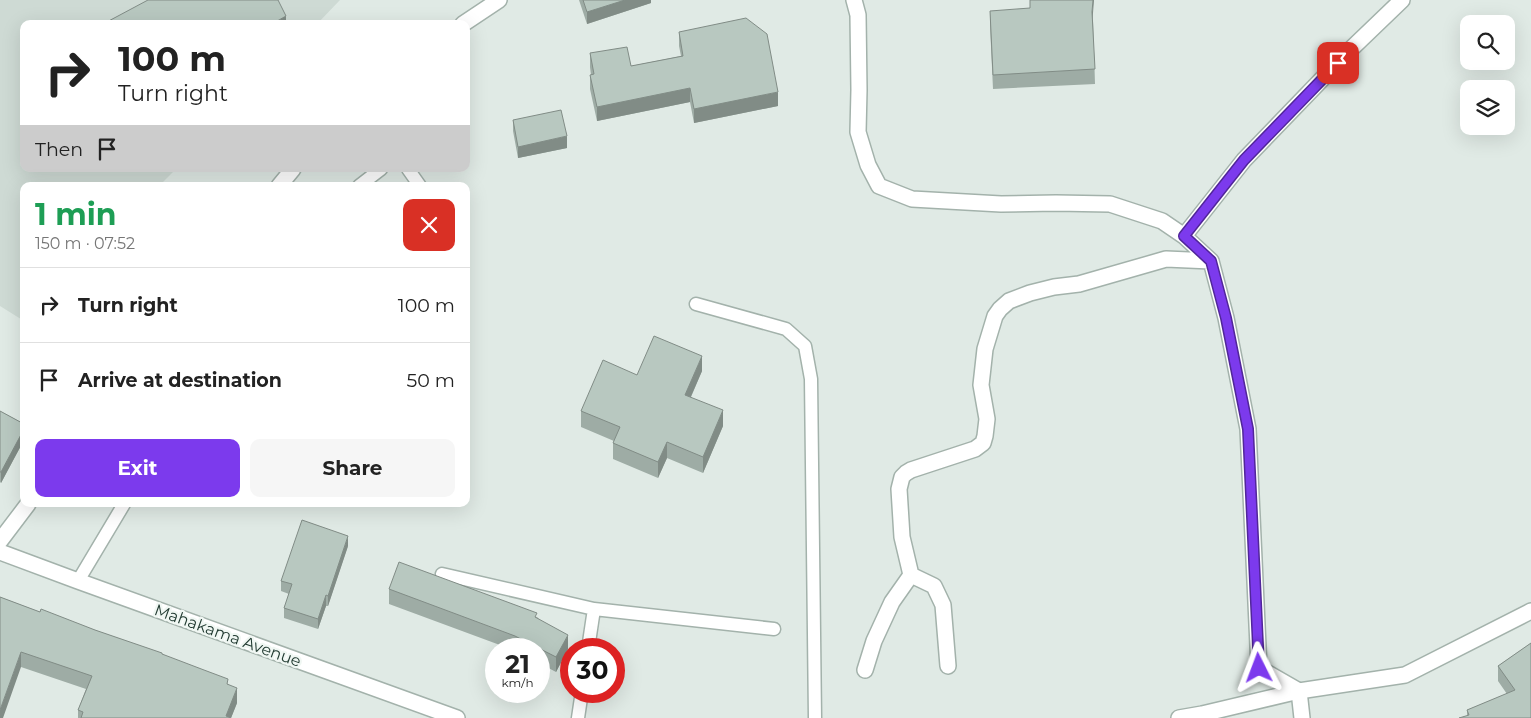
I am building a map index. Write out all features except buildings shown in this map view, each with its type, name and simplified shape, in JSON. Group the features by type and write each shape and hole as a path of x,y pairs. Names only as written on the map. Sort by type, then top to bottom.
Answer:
{"street":[{"path":"469,20 499,0"},
{"path":"854,0 858,15 858,132 868,165 879,186 912,199 1001,204 1110,204 1162,221 1184,236 1211,261 1226,318 1248,429 1259,668 1299,691"},
{"path":"1184,236 1244,160 1351,49 1402,0"},
{"path":"282,182 291,172"},
{"path":"865,670 874,641 892,602 911,576 902,537 899,489 902,477 911,470 975,449 983,443 986,419 982,385 984,349 1000,309 1008,301 1030,292 1079,284 1166,259 1211,261"},
{"path":"0,541 26,507"},
{"name":"Mahakama Avenue","path":"0,552 457,718"},
{"path":"911,576 934,586 943,605 948,666"},
{"path":"1179,718 1299,691 1405,675 1531,611"},
{"path":"1299,691 1302,718"}],"lane":[{"path":"365,182 378,172"},
{"path":"696,304 786,330 805,346 811,378 815,718"},
{"path":"78,581 122,507"},
{"path":"442,574 594,610 774,629"},
{"path":"590,638 594,610"},
{"path":"578,718 580,703"}],"shaded area":[{"path":"0,0 340,0 321,20 20,20 20,172 173,172 163,182 20,182 20,318 0,306"}],"route":[{"path":"1259,668 1248,429 1226,318 1211,261 1184,236 1244,160 1338,63"}]}
